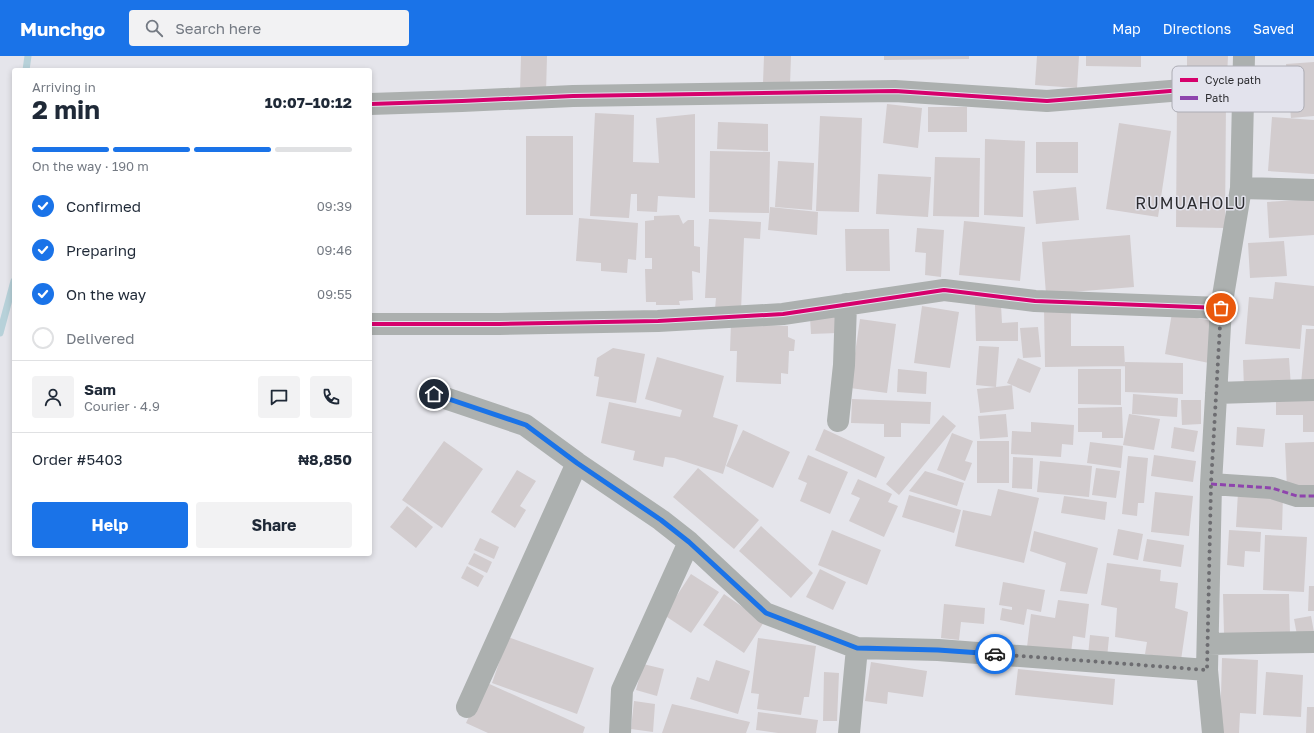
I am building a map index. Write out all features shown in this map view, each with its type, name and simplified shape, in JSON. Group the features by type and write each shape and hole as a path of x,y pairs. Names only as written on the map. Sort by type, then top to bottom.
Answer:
{"street":[{"path":"1244,56 1244,66"},
{"path":"372,104 462,102 572,96 895,92 1047,101 1172,91"},
{"path":"1214,733 1207,670 1211,484 1221,308 1241,188 1243,112"},
{"path":"1241,188 1314,190"},
{"path":"372,324 500,324 658,321 782,314 944,290 1035,301 1221,308"},
{"path":"838,421 844,365 846,304"},
{"path":"1216,393 1314,390"},
{"path":"434,394 526,425 577,463 661,520 689,542 766,613 857,648 938,650 1207,670"},
{"path":"467,707 577,463"},
{"path":"1211,484 1272,488 1297,496 1314,496"},
{"path":"620,733 622,690 689,542"},
{"path":"1208,644 1314,642"},
{"path":"849,733 857,648"}],"building":[{"path":"521,56 547,56 546,93 520,92"},
{"path":"764,56 791,56 790,85 763,83"},
{"path":"884,56 969,56 969,59 884,60"},
{"path":"1037,56 1079,56 1077,88 1035,85"},
{"path":"1086,56 1141,56 1141,67 1086,66"},
{"path":"1187,56 1228,56 1228,66 1187,66"},
{"path":"1314,62 1314,116 1291,118 1290,112 1304,112 1304,66 1286,66 1286,64"},
{"path":"887,104 922,108 918,148 883,143"},
{"path":"928,107 967,107 967,132 928,132"},
{"path":"1177,112 1226,112 1225,228 1176,227"},
{"path":"595,113 634,115 633,162 659,163 656,118 695,114 695,198 658,196 657,212 637,211 637,194 631,194 629,218 590,216"},
{"path":"820,116 862,118 859,212 816,211"},
{"path":"1272,117 1314,120 1314,174 1268,171"},
{"path":"718,122 768,124 768,151 717,149"},
{"path":"1119,123 1171,131 1158,217 1106,209"},
{"path":"526,136 573,136 573,215 526,215"},
{"path":"985,139 1025,141 1023,217 984,215"},
{"path":"1036,142 1078,142 1078,173 1036,173"},
{"path":"710,151 770,152 769,213 709,212"},
{"path":"935,157 980,158 979,217 933,216"},
{"path":"778,161 814,163 812,210 775,207"},
{"path":"878,174 931,177 928,217 876,214"},
{"path":"1076,187 1079,220 1036,224 1033,191"},
{"path":"1314,199 1314,235 1269,238 1267,202"},
{"path":"770,207 818,212 817,235 768,230"},
{"path":"679,215 683,224 688,220 694,220 694,246 700,247 700,273 692,271 693,300 679,301 680,305 656,305 656,302 646,302 645,269 652,269 652,258 645,258 645,221 654,220 654,216"},
{"path":"579,218 638,223 636,260 628,259 627,273 601,271 601,263 576,261"},
{"path":"709,219 761,222 760,239 744,238 741,311 715,309 716,298 705,298"},
{"path":"964,221 1025,227 1020,281 959,275"},
{"path":"917,228 944,230 941,277 925,275 926,253 915,252"},
{"path":"845,229 889,229 890,271 846,271"},
{"path":"1130,235 1134,287 1046,294 1042,242"},
{"path":"1284,241 1287,276 1250,278 1248,243"},
{"path":"1275,282 1314,286 1314,326 1302,325 1300,349 1245,344 1249,297 1273,299"},
{"path":"975,305 1001,305 1002,323 1018,322 1018,341 976,341"},
{"path":"922,306 959,312 950,368 914,363"},
{"path":"1044,308 1071,308 1071,346 1124,346 1125,366 1045,367"},
{"path":"1172,313 1217,322 1209,363 1165,354"},
{"path":"839,315 837,333 811,334 810,317"},
{"path":"860,319 896,324 887,393 850,388"},
{"path":"731,323 788,326 788,337 795,340 794,351 789,351 788,374 781,373 781,384 736,382 737,351 730,351"},
{"path":"1038,327 1041,357 1023,358 1020,328"},
{"path":"1306,329 1314,329 1314,385 1301,384"},
{"path":"979,346 999,347 996,387 976,385"},
{"path":"613,348 645,354 636,403 596,396 599,377 594,376 597,358"},
{"path":"657,357 724,376 713,417 738,425 723,474 674,458 665,457 663,467 633,460 635,451 601,443 609,402 680,417 682,410 645,399"},
{"path":"1018,358 1041,368 1030,393 1007,383"},
{"path":"1289,358 1291,387 1244,389 1243,360"},
{"path":"1125,362 1183,363 1183,394 1125,392"},
{"path":"898,369 927,372 926,394 897,392"},
{"path":"1078,369 1121,369 1121,405 1078,404"},
{"path":"1012,385 1014,409 980,413 977,389"},
{"path":"1133,394 1178,398 1177,417 1132,414"},
{"path":"1276,396 1314,396 1314,432 1303,432 1303,415 1276,415"},
{"path":"852,399 931,402 930,424 901,423 901,437 884,437 884,424 851,423"},
{"path":"1181,400 1201,400 1201,424 1182,425"},
{"path":"1122,407 1123,438 1102,438 1102,432 1078,432 1078,408"},
{"path":"1006,414 1008,437 980,439 978,416"},
{"path":"1129,414 1160,419 1154,450 1123,445"},
{"path":"943,415 956,426 899,495 886,484"},
{"path":"1031,422 1074,425 1073,445 1062,444 1061,457 1011,454 1012,431 1031,432"},
{"path":"1174,427 1198,431 1194,452 1171,448"},
{"path":"1237,427 1265,429 1263,447 1236,445"},
{"path":"824,429 885,457 876,478 815,450"},
{"path":"743,430 790,452 773,488 726,466"},
{"path":"952,433 973,441 965,461 972,463 965,481 937,470"},
{"path":"444,441 483,469 442,528 402,500"},
{"path":"977,441 1009,441 1009,483 977,483"},
{"path":"1090,442 1123,446 1121,468 1087,463"},
{"path":"1314,442 1314,489 1287,490 1285,443"},
{"path":"808,455 848,472 830,514 800,501 807,483 798,479"},
{"path":"1154,455 1196,461 1193,482 1151,476"},
{"path":"1128,456 1148,458 1144,503 1138,503 1137,516 1122,514"},
{"path":"1013,457 1033,458 1032,489 1012,488"},
{"path":"1040,461 1092,466 1089,497 1037,492"},
{"path":"698,468 759,520 734,549 673,497"},
{"path":"1096,468 1120,471 1116,498 1092,495"},
{"path":"517,470 536,481 520,506 526,510 515,528 491,512"},
{"path":"925,471 964,483 957,506 909,491"},
{"path":"858,479 892,494 888,502 898,506 884,537 849,521 860,498 851,494"},
{"path":"998,489 1039,498 1024,563 955,546 963,510 991,516"},
{"path":"1155,492 1193,496 1189,536 1151,532"},
{"path":"1238,492 1283,494 1282,530 1236,527"},
{"path":"909,495 961,510 954,533 902,517"},
{"path":"1064,496 1107,502 1105,520 1061,513"},
{"path":"407,506 433,527 416,548 390,527"},
{"path":"761,526 813,573 791,598 739,551"},
{"path":"1118,529 1143,534 1138,560 1113,555"},
{"path":"832,530 881,550 867,585 818,565"},
{"path":"1229,530 1261,532 1260,552 1245,551 1244,567 1227,565"},
{"path":"1034,531 1098,548 1087,594 1060,591 1066,563 1030,551"},
{"path":"1265,535 1307,537 1304,592 1263,590"},
{"path":"480,538 499,547 494,559 474,550"},
{"path":"1147,539 1184,545 1181,567 1143,561"},
{"path":"474,553 492,562 487,573 468,564"},
{"path":"1107,563 1161,570 1160,581 1178,583 1175,608 1188,612 1181,660 1145,654 1147,642 1115,637 1117,608 1101,605"},
{"path":"467,566 484,576 478,587 461,578"},
{"path":"820,569 846,582 833,610 806,597"},
{"path":"691,574 719,592 691,633 664,615"},
{"path":"1003,582 1045,590 1041,612 1027,609 1024,625 1000,620 1002,608 1012,610 1012,607 999,605"},
{"path":"1309,586 1314,586 1314,611 1308,611"},
{"path":"724,594 764,622 744,653 703,625"},
{"path":"1223,594 1289,594 1290,634 1224,634"},
{"path":"1058,600 1089,604 1085,638 1073,636 1071,653 1027,647 1031,614 1055,618"},
{"path":"944,604 985,608 984,624 961,622 959,640 941,638"},
{"path":"1311,616 1314,632 1297,635 1294,619"},
{"path":"1090,635 1109,637 1107,658 1088,656"},
{"path":"508,637 594,668 577,714 492,683"},
{"path":"758,638 816,646 809,697 804,697 801,715 757,709 759,694 751,693"},
{"path":"1222,658 1258,660 1256,714 1240,713 1239,733 1220,733"},
{"path":"716,660 750,671 738,714 690,699 697,677 709,681"},
{"path":"871,662 927,671 923,697 888,692 887,704 865,701"},
{"path":"643,664 664,669 657,696 636,690"},
{"path":"1018,669 1115,679 1113,705 1015,695"},
{"path":"824,672 839,673 837,721 823,721"},
{"path":"1266,672 1303,675 1301,717 1263,715"},
{"path":"485,682 585,727 583,733 488,733 466,723"},
{"path":"634,701 655,704 653,732 631,729"},
{"path":"672,704 750,722 746,733 662,733"},
{"path":"1307,707 1314,707 1314,733 1306,733"},
{"path":"758,712 818,720 816,733 778,733 756,730"}],"waterway":[{"path":"26,68 28,56"},
{"path":"0,333 12,288"}],"marked path":[{"path":"1211,484 1272,488 1297,496 1314,496"}],"cycle path":[{"path":"372,104 573,96 895,91 1047,101 1172,91"},
{"path":"372,324 499,324 658,321 783,314 944,290 1035,301 1221,308"}],"way so far":[{"path":"995,654 1207,670 1211,484 1221,308"}],"district":[{"name":"RUMUAHOLU","path":"1191,203"}],"route":[{"path":"434,394 526,425 577,463 661,520 689,542 766,613 857,648 938,650 995,654"}]}
